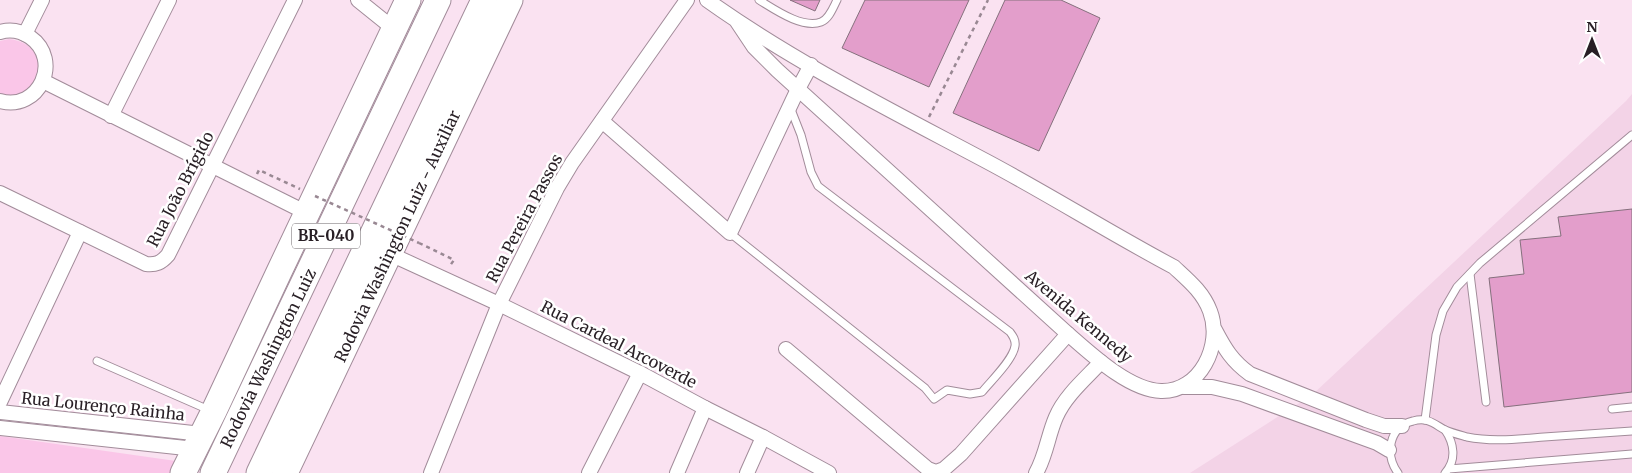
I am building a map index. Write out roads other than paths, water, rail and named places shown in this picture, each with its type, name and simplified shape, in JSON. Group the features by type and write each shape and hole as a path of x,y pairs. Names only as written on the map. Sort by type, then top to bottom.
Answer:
{"highway":[{"path":"184,473 310,200 408,0"},
{"name":"Rodovia Washington Luiz","path":"213,473 438,0"},
{"name":"BR-040","path":"259,473 484,0"},
{"name":"Rodovia Washington Luiz - Auxiliar","path":"285,473 510,0"},
{"path":"376,230 455,113"}],"street":[{"path":"25,34 42,0"},
{"path":"111,116 169,0"},
{"name":"Rua João Brígido","path":"0,193 146,264 162,262 168,255 295,0"},
{"path":"358,0 394,29"},
{"name":"Rua Pereira Passos","path":"431,473 499,304 557,188 572,163 687,0"},
{"name":"Avenida Kennedy","path":"707,0 736,20 811,65 988,162 1174,268 1195,285 1210,310 1215,330 1209,356 1200,373 1184,387 1160,391 1144,387 1114,373 1068,334 798,89 754,47 736,20"},
{"path":"0,32 15,31 25,34 34,40 41,49 45,59 46,70 43,81 36,91 27,98 16,102 0,101"},
{"path":"602,121 730,233 789,106 811,65"},
{"path":"43,81 212,166 310,200"},
{"path":"0,402 80,232"},
{"name":"Rua Cardeal Arcoverde","path":"390,254 499,304 640,373 828,473"},
{"path":"1215,330 1236,364 1250,374 1366,420 1384,426 1402,426"},
{"path":"786,349 928,468 936,472 944,469 961,454 1068,334"},
{"path":"1036,473 1056,415 1067,398 1101,362"},
{"path":"589,473 640,373"},
{"path":"1184,387 1212,387 1242,394 1376,443 1390,450"},
{"path":"676,473 706,408"},
{"name":"Rua Lourenço Rainha","path":"0,412 199,442"},
{"name":"Rua Lourenço Rainha","path":"0,428 199,442"},
{"path":"747,473 763,437"}],"lane":[{"path":"758,0 794,20 811,23 822,22 830,14 837,0"},
{"path":"730,233 925,388 934,399 947,390 970,394 982,392 1012,355 1016,346 1015,339 1010,332 818,186 811,172 801,134 789,106"},
{"path":"1425,420 1436,335 1443,311 1457,287 1488,256 1632,135"},
{"path":"1470,274 1486,402"},
{"path":"97,361 214,411"},
{"path":"1612,409 1632,407"},
{"path":"1397,473 1391,462 1391,441 1402,426 1413,421 1425,420 1436,423 1459,435 1503,440 1632,431"},
{"path":"1445,429 1451,438 1454,448 1453,459 1447,471"},
{"path":"1447,471 1632,454"}]}
